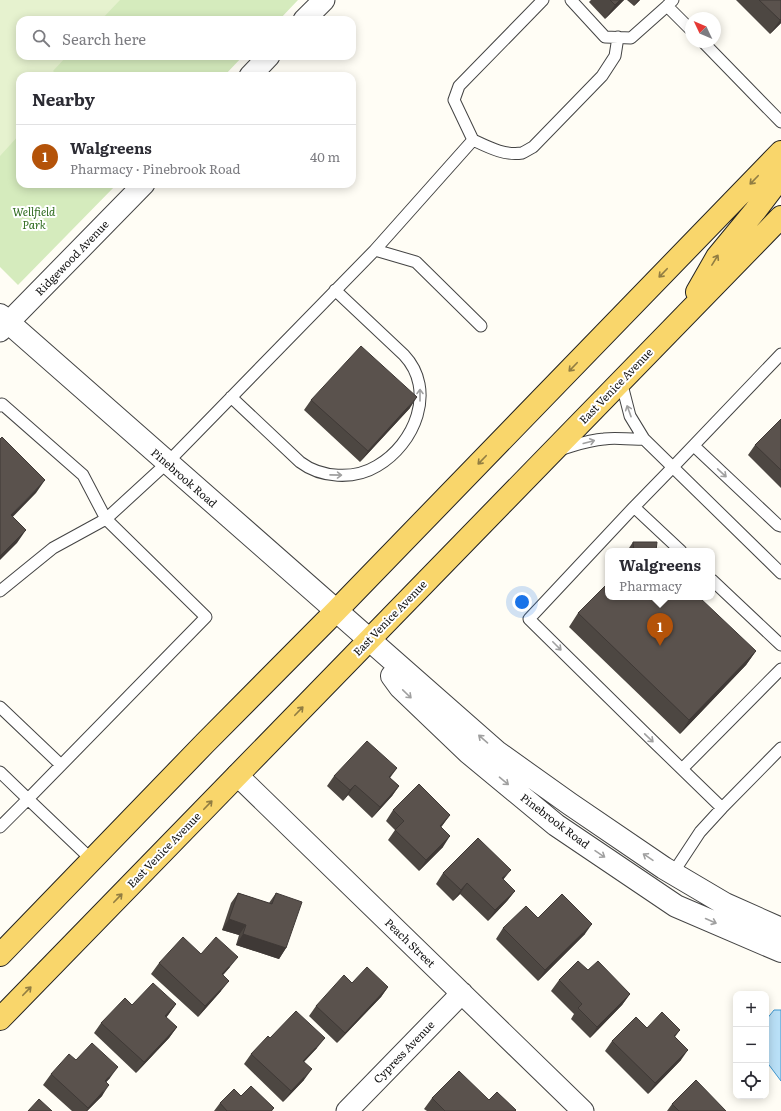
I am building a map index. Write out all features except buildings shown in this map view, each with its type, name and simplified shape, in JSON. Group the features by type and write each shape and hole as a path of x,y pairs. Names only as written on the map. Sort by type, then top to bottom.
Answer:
{"main road":[{"path":"0,954 205,743 336,611 781,152"},
{"path":"682,318 716,257 781,178"},
{"name":"East Venice Avenue","path":"0,1019 781,217"}],"street":[{"path":"308,16 324,0"},
{"path":"254,72 265,60"},
{"name":"Ridgewood Avenue","path":"3,323 140,188"},
{"name":"Pinebrook Road","path":"3,323 167,463 497,752 570,804 673,873 725,904 781,929"},
{"name":"Pinebrook Road","path":"368,640 395,682 400,687 470,753 556,825 676,906 781,951"},
{"name":"Peach Street","path":"237,775 583,1111"},
{"path":"556,825 570,804"},
{"name":"Cypress Avenue","path":"347,1111 462,993"}],"lane":[{"path":"543,0 459,86 454,100 473,140 506,152 523,153 533,147 602,76 615,56 618,37"},
{"path":"571,0 605,37 631,38 670,3 685,22"},
{"path":"709,48 781,122"},
{"path":"0,591 53,548 106,519 167,463 375,250 473,140"},
{"path":"375,250 416,262 481,326"},
{"path":"231,397 300,462 307,467 326,474 355,474 376,467 397,449 412,430 416,421 420,401 419,382 416,373 409,360 336,290"},
{"path":"722,808 610,700 529,618 781,354"},
{"path":"620,381 630,416 644,439 781,573"},
{"path":"0,406 2,404 83,475 106,519 206,617 0,828"},
{"path":"551,452 602,439 644,439"},
{"path":"694,446 778,526 781,526"},
{"path":"634,507 678,548"},
{"path":"715,583 781,645"},
{"path":"682,769 781,668"},
{"path":"0,707 61,765"},
{"path":"673,873 700,832 781,748"},
{"path":"0,772 92,860"}],"green space":[{"name":"Wellfield Park","path":"0,0 298,0 283,16 16,16 16,60 239,60 228,72 16,72 16,188 113,188 18,285 0,267"},
{"path":"0,0 120,0 105,16 16,16 16,60 63,60 53,71 54,72 16,72 16,138 0,156"}],"water":[{"path":"774,1010 781,1010 781,1081 769,1065 769,1016"}],"place":[{"name":"Walgreens","path":"660,646"}]}
